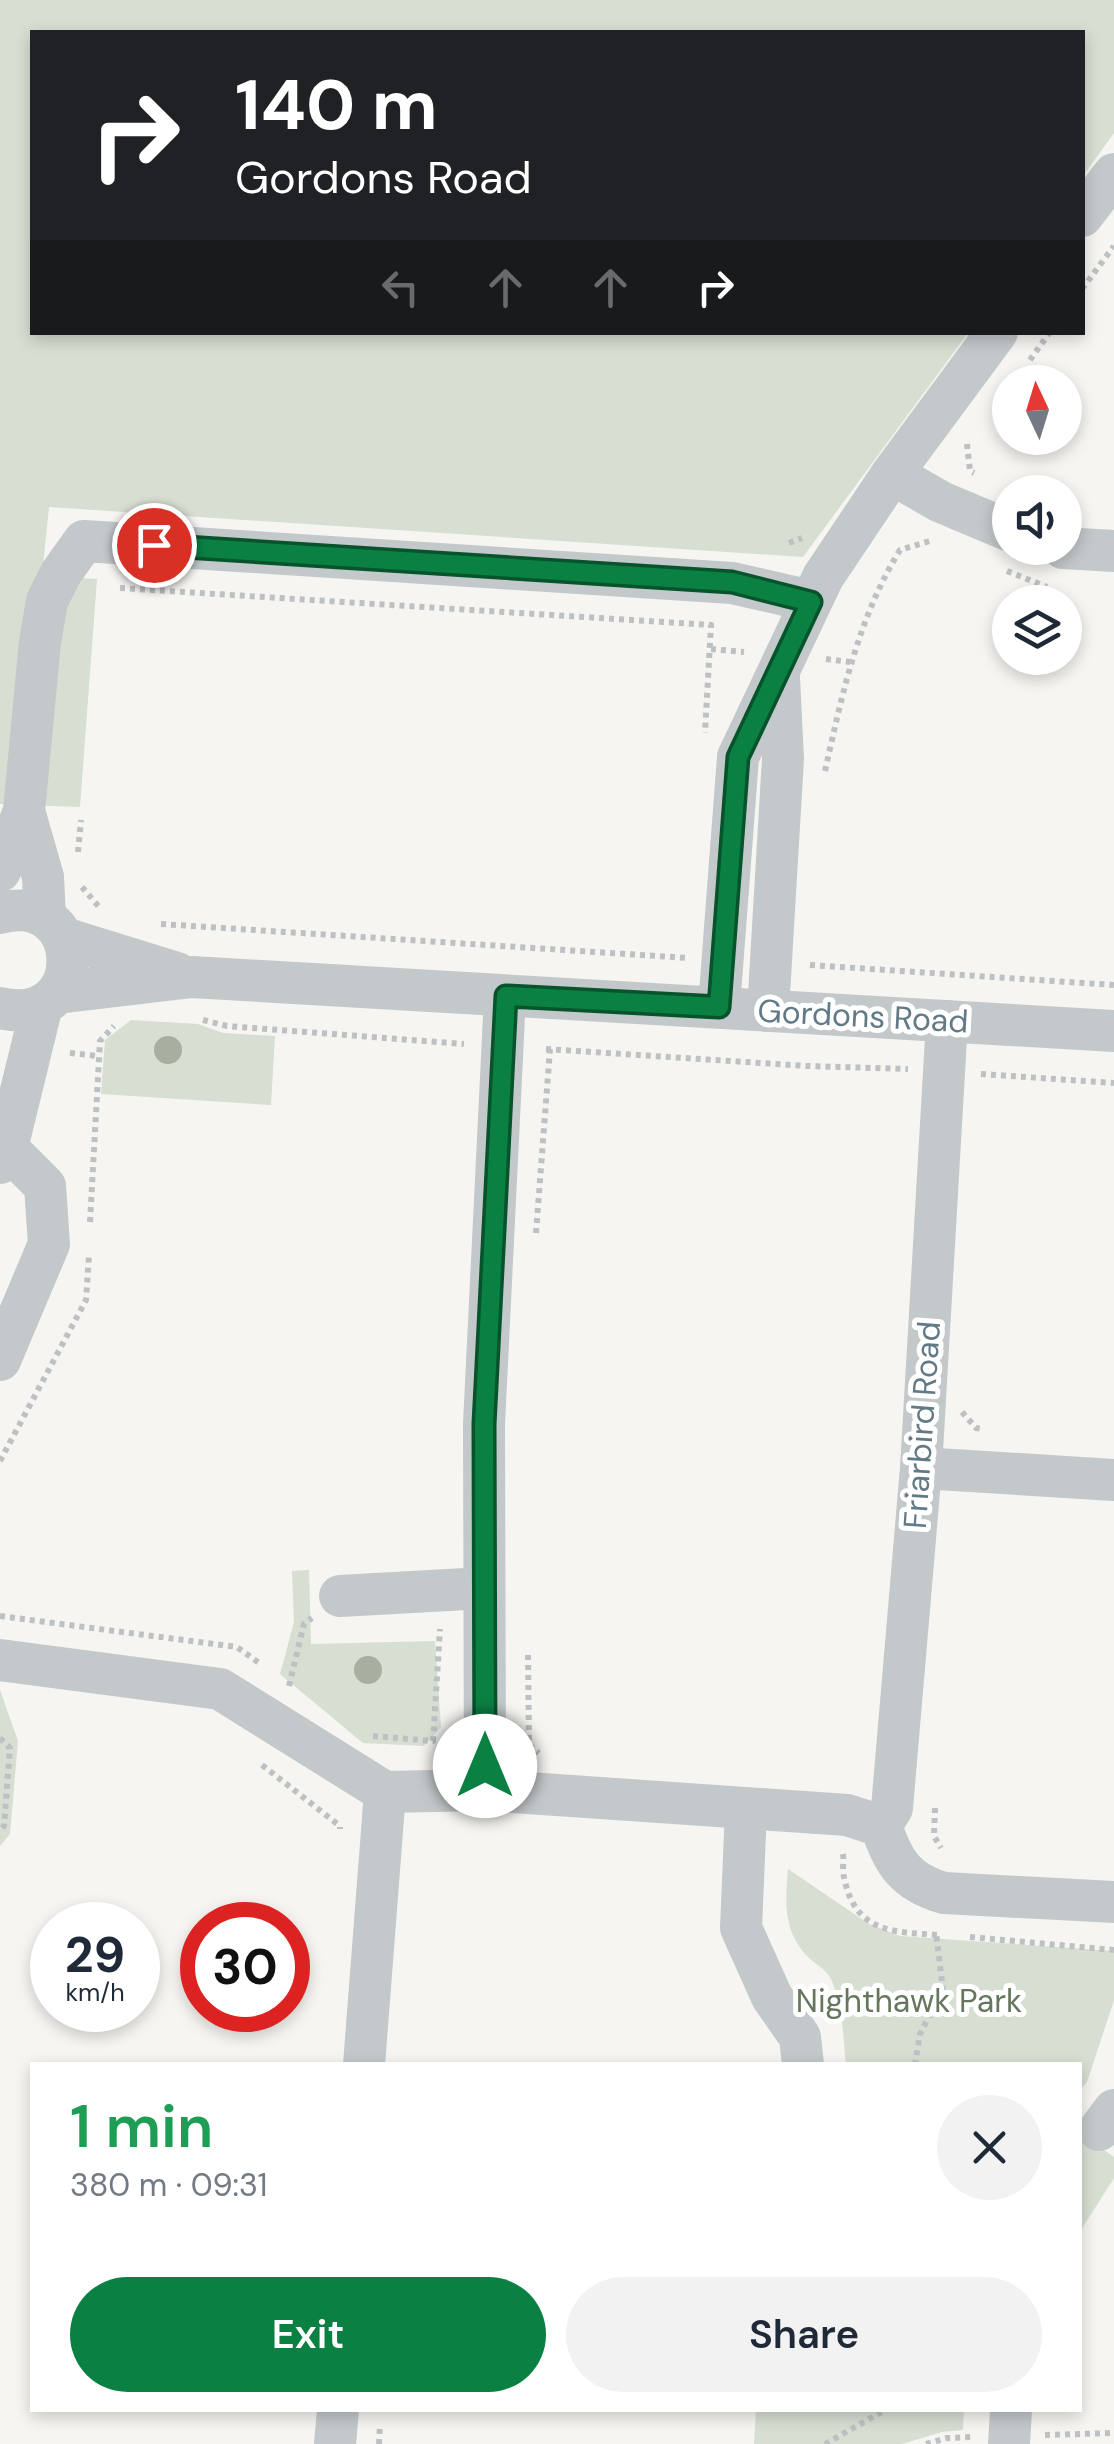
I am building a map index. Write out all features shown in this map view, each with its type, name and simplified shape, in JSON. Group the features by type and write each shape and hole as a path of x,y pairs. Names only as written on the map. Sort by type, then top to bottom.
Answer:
{"street":[{"path":"1085,212 1114,174"},
{"path":"703,1007 738,757 823,577 892,474 995,335"},
{"path":"892,474 941,502 992,540"},
{"path":"0,870 24,812 47,601 84,541 732,582 811,602"},
{"path":"1082,549 1114,552"},
{"path":"779,672 788,1013"},
{"path":"3,1156 50,999 69,966 24,812"},
{"name":"Gordons Road","path":"0,912 51,911 194,998"},
{"path":"485,1790 484,1424 503,1047 489,995"},
{"name":"Gordons Road","path":"0,1008 28,1010 50,999 489,995 1114,1032"},
{"name":"Friarbird Road","path":"881,1826 892,1808 921,1468 943,1071 966,1022"},
{"path":"0,1099 3,1156"},
{"path":"0,1360 50,1244 45,1186 3,1156"},
{"path":"921,1468 1114,1480"},
{"path":"340,1596 484,1588"},
{"path":"0,1660 220,1689 384,1792 485,1790 847,1815 881,1826 892,1857 925,1888 944,1893 1114,1902"},
{"path":"364,2062 384,1792"},
{"path":"746,1808 741,1928 772,1997 800,2036 802,2062"},
{"path":"336,2444 338,2412"},
{"path":"1009,2444 1011,2412"}],"path":[{"path":"1085,285 1114,246"},
{"path":"823,778 850,662 889,568 900,550 920,542 928,540 945,547"},
{"path":"1023,565 1046,585"},
{"path":"120,588 711,626 704,746"},
{"path":"51,911 75,878 109,920"},
{"path":"157,924 690,958"},
{"path":"683,1058 703,1007 690,958 691,939"},
{"path":"474,944 489,995"},
{"path":"807,1066 788,1013 808,964 809,946"},
{"path":"808,964 1114,985"},
{"path":"902,1089 943,1071 990,977"},
{"path":"194,998 227,1026 503,1047 1114,1083"},
{"path":"90,1225 100,1041 123,1018"},
{"path":"536,1238 550,1049"},
{"path":"943,1071 981,1094"},
{"path":"0,1461 86,1300 89,1244"},
{"path":"961,1410 976,1428 993,1430"},
{"path":"360,1733 433,1742 442,1592"},
{"path":"289,1686 304,1624 340,1596"},
{"path":"0,1616 237,1646 263,1666"},
{"path":"528,1651 529,1745 545,1758"},
{"path":"276,1676 304,1696"},
{"path":"0,1738 10,1748 4,1826 0,1831"},
{"path":"251,1757 340,1826 338,1846"},
{"path":"915,2062 920,2034 942,1990 935,1934 944,1893 942,1852 934,1836 936,1799"},
{"path":"828,1853 844,1854 843,1876 852,1900 867,1920 887,1932 1114,1950"},
{"path":"825,2444 881,2412"}],"green space":[{"path":"0,0 1114,0 1114,133 1085,173 1085,30 30,30 30,335 967,335 803,557 49,507 42,576 97,579 80,807 0,804"},
{"path":"131,1020 198,1024 223,1033 275,1036 271,1105 101,1094 105,1040"},
{"path":"309,1570 311,1644 435,1641 441,1727 424,1746 363,1743 280,1674 294,1622 292,1571"},
{"path":"0,1690 18,1741 10,1834 0,1846"},
{"name":"Nighthawk Park","path":"788,1869 869,1924 900,1936 1114,1951 1114,2000 1087,2082 1082,2088 1082,2062 846,2062 835,1989 826,1972 808,1957 794,1937 786,1904"},
{"path":"1082,2134 1114,2157 1114,2178 1082,2228"},
{"path":"756,2412 964,2412 963,2430 902,2444 754,2444"}],"route":[{"path":"154,545 732,582 811,602 738,757 719,1007 506,996 484,1424 485,1766"}]}
